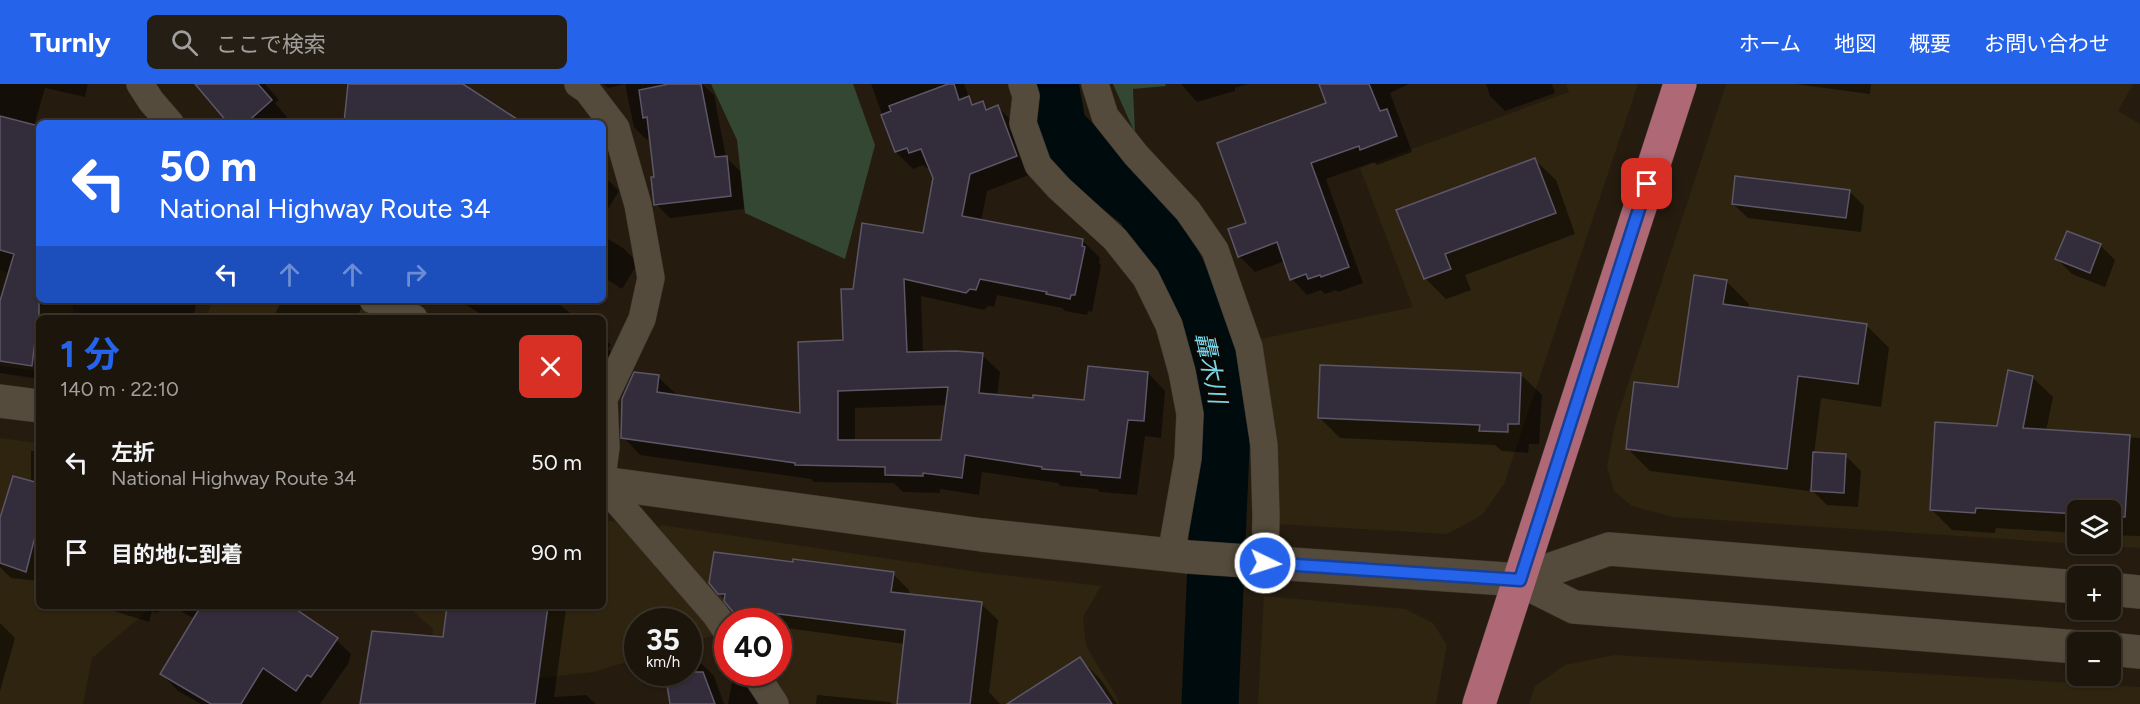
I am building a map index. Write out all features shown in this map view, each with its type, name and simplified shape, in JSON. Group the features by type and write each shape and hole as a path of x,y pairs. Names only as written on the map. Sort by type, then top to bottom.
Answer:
{"highway":[{"path":"1479,704 1680,84"}],"street":[{"path":"140,84 151,102 167,120"},
{"path":"578,84 587,90 616,128 638,206 651,278 642,319 606,395"},
{"path":"1022,84 1026,96 1023,123 1038,165 1059,188 1115,239 1146,278 1170,325 1190,414 1180,556"},
{"path":"1095,84 1105,116 1136,155 1188,211 1215,250 1249,347 1264,446 1266,516 1259,563"},
{"path":"380,303 407,315"},
{"path":"0,401 36,406"},
{"path":"606,484 982,535 1180,556 1520,580 1574,607 2067,646"},
{"path":"606,487 714,613"},
{"path":"1520,580 1609,549 2067,585"},
{"path":"2121,590 2140,592"},
{"path":"2121,650 2140,652"},
{"path":"763,686 775,704"}],"shaded area":[{"path":"1566,84 1638,84 1504,484 1482,515 1447,534 1276,524 1256,340 1413,307 1360,168 1569,92"},
{"path":"1726,84 2133,84 2118,111 2140,124 2140,548 2121,547 2121,500 2067,500 2067,543 1673,517 1632,506 1614,491 1607,467 1615,424"},
{"path":"0,270 36,281 36,303 72,303 74,313 86,315 36,315 36,371 0,366"},
{"path":"212,303 372,303 400,315 207,315"},
{"path":"0,438 36,443 36,609 149,609 92,658 83,704 0,704"},
{"path":"606,520 628,523 701,608 624,608 624,663 593,672 539,678 535,669 429,679 433,629 410,609 606,609"},
{"path":"661,525 985,573 1101,586 1083,617 1086,646 1119,704 788,704 775,686 792,686 792,608 717,608 655,535"},
{"path":"1264,596 1405,609 1433,623 1447,645 1436,704 1258,704"},
{"path":"702,610 714,624 714,635 702,639"},
{"path":"1615,655 2067,683 2067,686 2140,687 2140,704 1529,704 1535,686 1565,665"}],"green space":[{"path":"711,84 853,84 875,145 845,259 745,213 737,140"},
{"path":"1113,84 1165,84 1166,86 1133,89 1135,133"}],"building":[{"path":"195,84 258,84 272,100 249,120 225,120"},
{"path":"348,84 463,84 518,120 344,120"},
{"path":"669,84 701,84 715,157 727,156 731,196 654,205 651,177 654,177 647,117 643,118 639,90"},
{"path":"948,84 954,84 959,100 969,96 972,105 983,101 986,110 998,105 1017,156 970,174 962,216 1083,239 1082,246 1085,247 1075,295 1071,295 1070,299 1046,294 1047,292 980,279 976,290 970,289 966,293 904,279 907,352 983,353 979,393 1033,398 1033,395 1084,400 1088,366 1148,372 1144,421 1128,420 1120,478 1081,475 1081,472 1042,469 1042,467 965,455 962,478 923,473 923,476 885,475 885,467 795,465 795,463 621,438 622,399 634,372 659,375 657,392 800,413 798,342 843,340 841,289 853,289 862,223 923,233 933,178 921,149 909,153 907,148 895,152 881,115 891,111 889,106","holes":["948,387 941,440 838,440 838,391"]},
{"path":"1319,84 1369,84 1380,111 1387,109 1397,136 1360,150 1359,146 1311,163 1349,267 1321,277 1320,275 1308,279 1306,274 1290,280 1277,242 1238,257 1228,229 1246,223 1217,143 1326,103"},
{"path":"0,116 36,125 36,303 39,303 39,315 36,315 36,341 32,366 0,361 0,301 14,254 0,250"},
{"path":"1535,158 1556,213 1445,254 1451,269 1424,279 1396,210"},
{"path":"1735,176 1850,190 1846,218 1732,204"},
{"path":"2067,231 2101,244 2090,273 2055,259"},
{"path":"1694,275 1727,280 1723,304 1867,324 1858,384 1798,376 1787,469 1626,449 1634,382 1678,387"},
{"path":"1320,365 1521,373 1519,424 1508,424 1508,432 1479,431 1480,425 1318,418"},
{"path":"2008,370 2033,376 2023,428 2130,435 2125,517 2121,517 2121,500 2067,500 2067,513 1976,508 1975,513 1930,510 1935,422 1997,426"},
{"path":"1813,452 1846,454 1844,493 1811,491"},
{"path":"13,476 36,482 36,533 26,572 0,563 0,518"},
{"path":"714,552 894,572 891,592 982,602 970,704 897,704 905,630 792,616 792,608 730,608 724,601 725,594 718,594 709,583"},
{"path":"199,609 295,609 338,638 311,677 307,675 296,691 263,668 241,704 211,704 160,674"},
{"path":"447,609 548,609 535,704 360,704 372,631 443,637"},
{"path":"1080,657 1112,704 1007,704"},
{"path":"703,672 715,704 670,704 667,686 702,686"}],"waterway":[{"name":"轟木川","path":"1050,84 1058,129 1098,169 1144,205 1204,327 1222,424 1210,704"}],"route":[{"path":"1265,563 1520,580 1647,184"}]}
